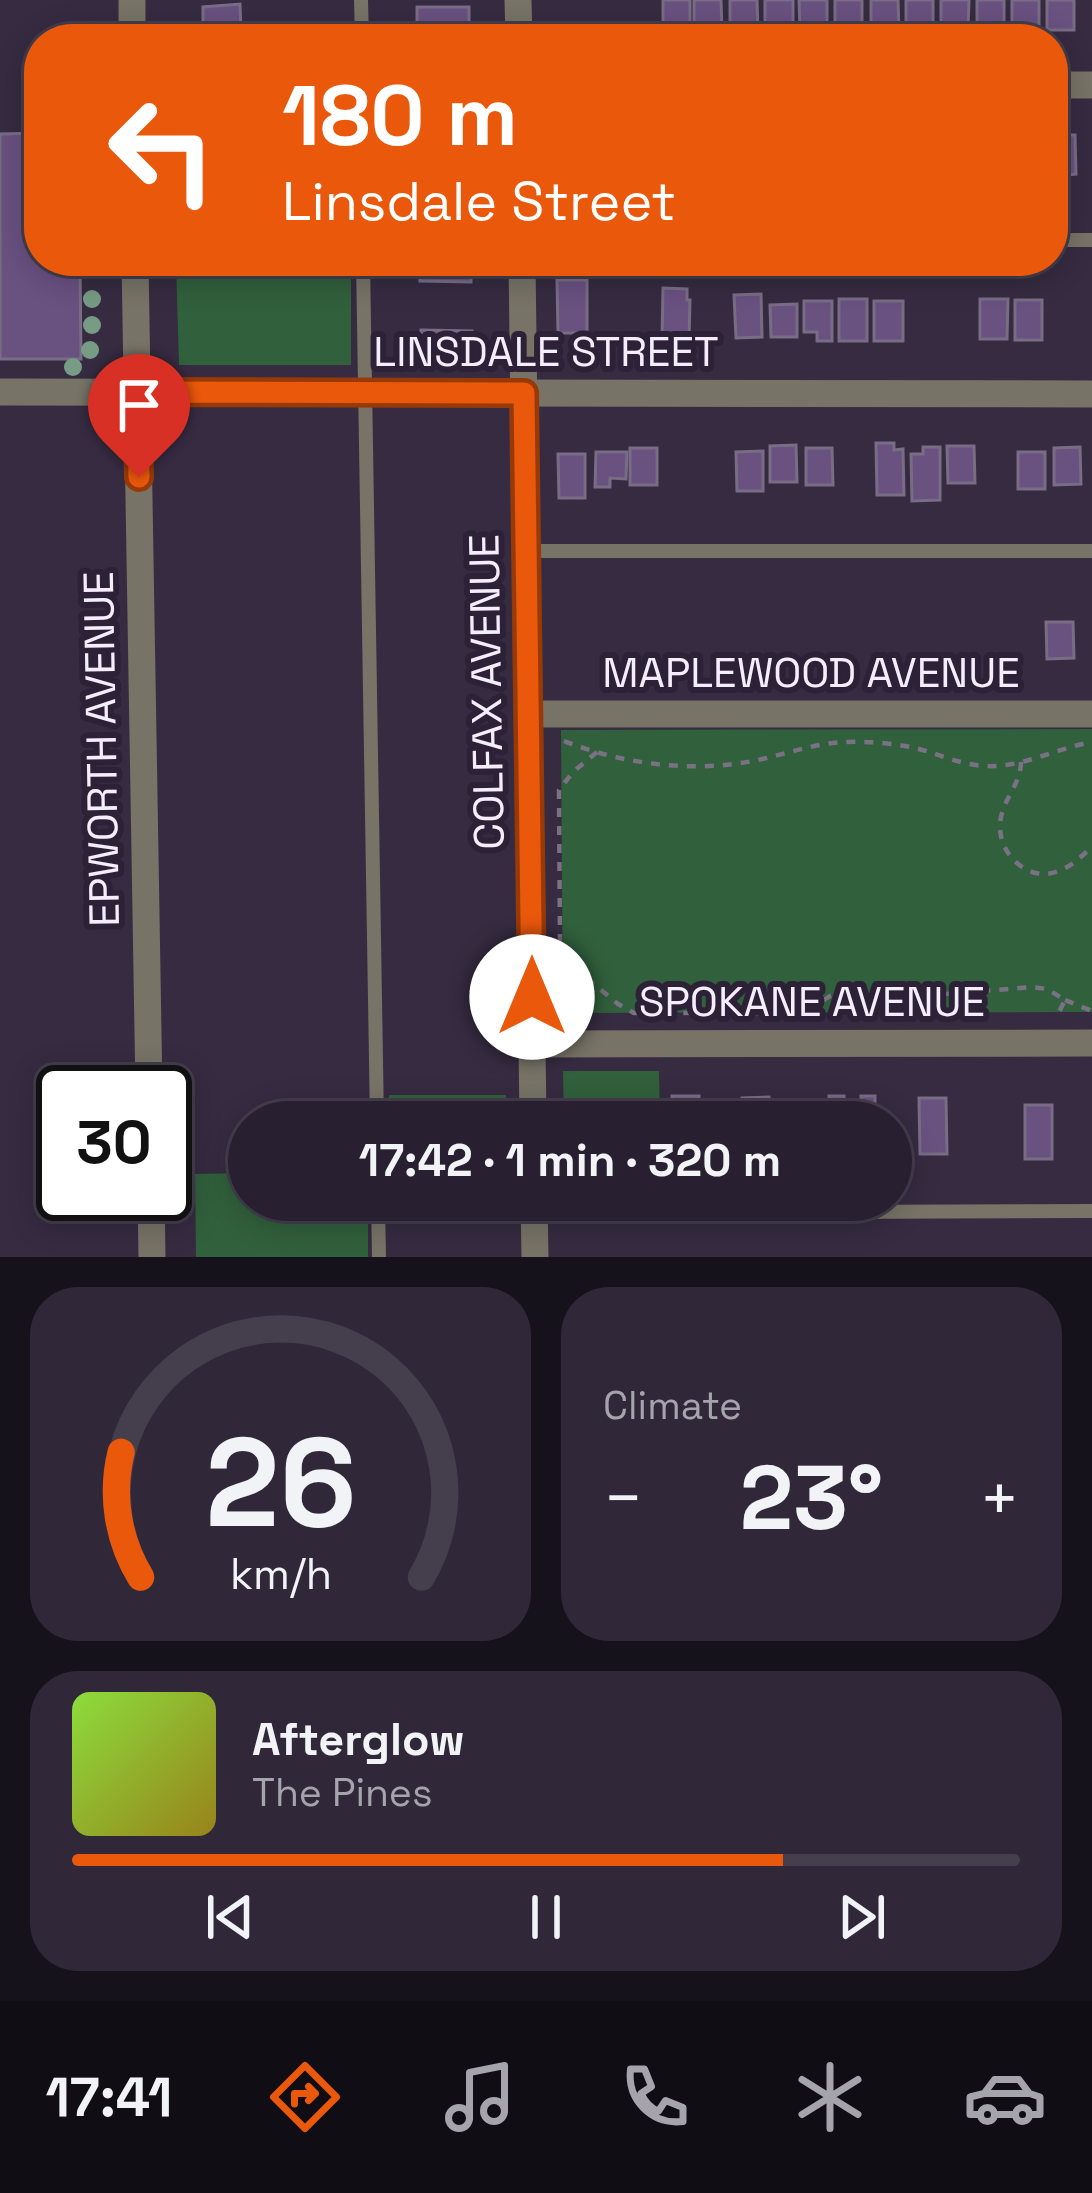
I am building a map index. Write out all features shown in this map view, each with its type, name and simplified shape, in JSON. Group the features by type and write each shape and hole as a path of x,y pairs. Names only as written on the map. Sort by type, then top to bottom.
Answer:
{"street":[{"name":"EPWORTH AVENUE","path":"135,276 149,1065"},
{"name":"COLFAX AVENUE","path":"521,276 533,1101"},
{"name":"LINSDALE STREET","path":"0,392 1092,394"},
{"name":"MAPLEWOOD AVENUE","path":"530,714 1092,714"},
{"name":"SPOKANE AVENUE","path":"532,1044 1092,1042"},
{"path":"151,1221 152,1257"},
{"path":"534,1221 535,1257"}],"lane":[{"path":"363,276 377,1101"},
{"path":"526,550 1092,550"},
{"path":"912,1209 1092,1211"},
{"path":"378,1221 379,1257"}],"path":[{"path":"558,738 640,762 713,764 751,761 838,742 864,742 913,748 958,764 1009,766 1092,742"},
{"path":"597,752 559,790 560,945 584,976 634,1013 805,1012 830,996 874,985 933,995 1047,988 1092,1011"},
{"path":"1021,762 1016,786 1000,818 1007,854 1034,873 1049,874 1065,868 1092,846"},
{"path":"1058,1012 1065,1000"}],"green space":[{"path":"176,276 351,276 351,365 179,365"},
{"path":"1092,729 1092,1012 563,1013 561,730"},
{"path":"563,1071 659,1071 660,1101 564,1101"},
{"path":"389,1095 506,1095 506,1101 389,1101"},
{"path":"228,1173 228,1221 368,1221 368,1257 196,1257 195,1174"}],"building":[{"path":"663,0 690,0 690,24 663,24"},
{"path":"694,0 721,0 722,24 694,24"},
{"path":"730,0 757,0 758,24 730,24"},
{"path":"765,0 793,0 793,24 765,24"},
{"path":"799,0 827,0 827,24 800,24"},
{"path":"835,0 862,0 862,24 835,24"},
{"path":"871,0 898,0 899,24 871,24"},
{"path":"906,0 933,0 933,24 906,24"},
{"path":"941,0 969,0 968,24 941,24"},
{"path":"977,0 1004,0 1004,24 977,24"},
{"path":"1012,0 1039,0 1039,24 1012,24"},
{"path":"1047,0 1074,0 1074,30 1068,30 1068,24 1047,24"},
{"path":"240,4 241,24 203,24 203,7"},
{"path":"417,7 469,7 469,24 417,24"},
{"path":"24,133 24,276 80,276 81,359 0,359 0,134"},
{"path":"1068,135 1075,135 1076,174 1068,175"},
{"path":"420,276 471,276 471,282 420,281"},
{"path":"557,280 587,280 587,333 558,333"},
{"path":"663,288 687,289 689,340 662,340"},
{"path":"761,294 762,337 736,338 734,295"},
{"path":"839,299 867,299 867,341 839,341"},
{"path":"980,299 1008,299 1007,339 980,339"},
{"path":"1015,300 1042,300 1042,340 1015,340"},
{"path":"804,301 832,301 832,341 817,341 817,332 804,332"},
{"path":"874,301 903,301 903,341 874,341"},
{"path":"797,304 797,337 771,337 770,305"},
{"path":"421,330 472,331 472,359 421,358"},
{"path":"876,443 894,443 894,450 903,449 904,495 877,495"},
{"path":"796,445 797,482 770,482 770,446"},
{"path":"947,446 974,446 975,483 948,483"},
{"path":"923,447 940,447 940,500 912,501 911,454 923,454"},
{"path":"1080,447 1081,484 1054,485 1054,448"},
{"path":"630,448 657,448 657,485 630,485"},
{"path":"806,448 832,448 833,485 806,485"},
{"path":"763,451 763,491 737,491 736,452"},
{"path":"596,452 627,452 626,479 610,478 610,487 595,487"},
{"path":"1018,452 1045,452 1045,489 1018,489"},
{"path":"558,454 585,454 585,498 559,498"},
{"path":"1046,622 1073,622 1074,658 1047,659"},
{"path":"672,1096 699,1096 699,1101 672,1101"},
{"path":"769,1097 769,1101 742,1101"},
{"path":"919,1098 946,1098 947,1154 920,1154"},
{"path":"1025,1105 1052,1105 1052,1159 1025,1159"}],"route":[{"path":"139,477 137,392 524,393 532,997"}]}
